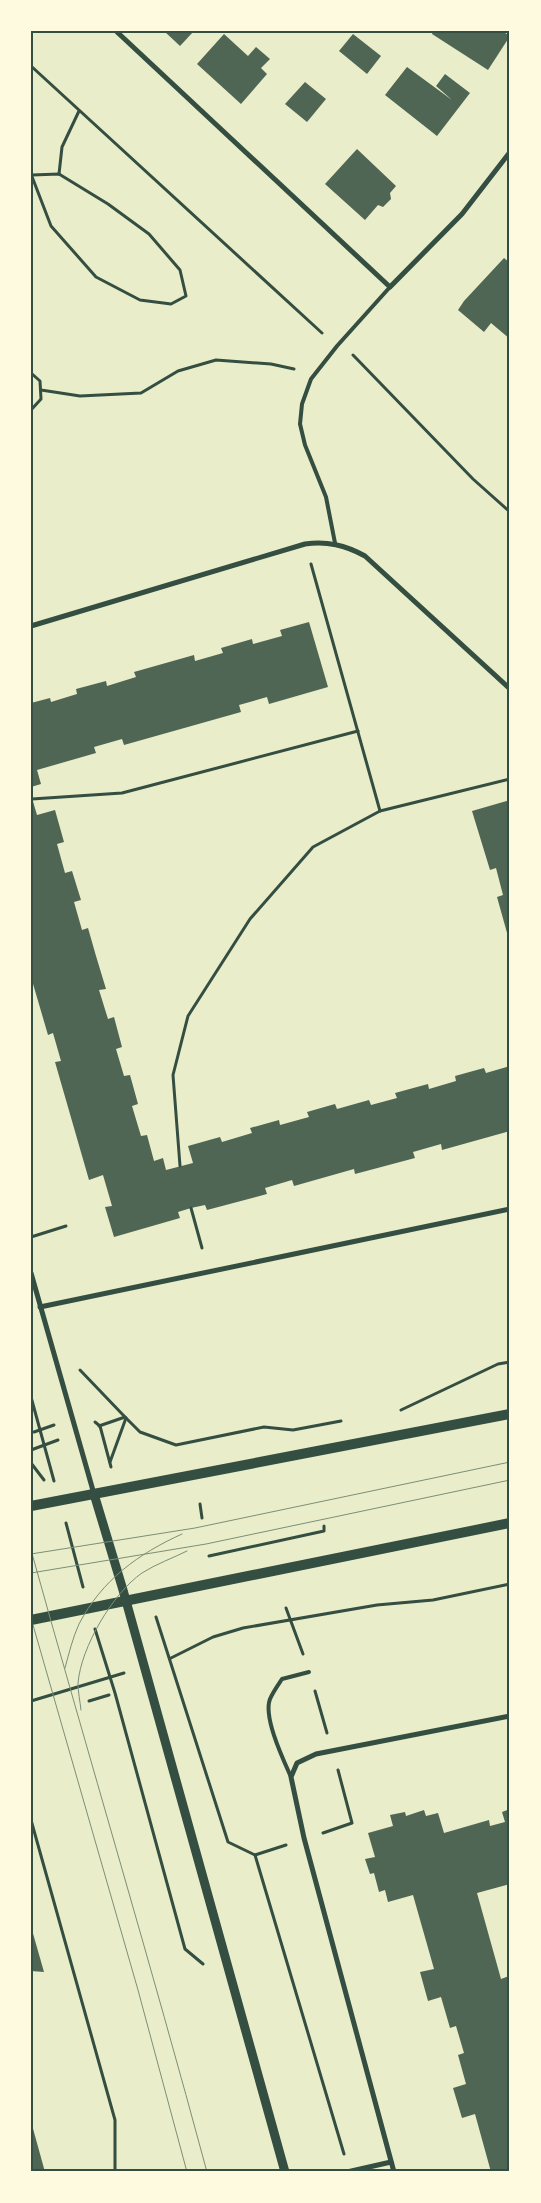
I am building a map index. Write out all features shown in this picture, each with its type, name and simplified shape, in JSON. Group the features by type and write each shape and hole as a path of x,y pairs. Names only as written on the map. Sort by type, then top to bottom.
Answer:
{"main road":[{"path":"31,1506 510,1414"},
{"path":"31,1620 510,1523"}],"street":[{"path":"116,31 390,287 462,214 510,152"},
{"path":"31,626 305,544 318,542 335,543 365,556 510,689"},
{"path":"40,1307 510,1209"},
{"path":"31,1272 126,1600 285,2172"},
{"path":"394,2172 304,1838 291,1777 297,1763 316,1754 510,1716"},
{"path":"348,2172 391,2162"}],"lane":[{"path":"335,543 326,496 305,445 300,424 302,404 311,379 337,346 390,287"},
{"path":"291,1777 276,1746 270,1719 269,1700 282,1679 309,1672"}],"path":[{"path":"31,66 337,346 356,357 472,479 510,512"},
{"path":"59,174 62,147 79,111"},
{"path":"32,174 59,174 108,204 149,234 180,270 186,296 171,304 140,300 96,278 51,226 32,174"},
{"path":"41,390 80,396 141,393 178,371 216,360 270,364 298,370 311,379"},
{"path":"31,373 40,381 41,390 41,399 31,410"},
{"path":"305,544 380,811"},
{"path":"32,799 122,793 358,731"},
{"path":"180,1166 173,1075 188,1016 250,919 313,847 380,811 510,779"},
{"path":"192,1208 202,1248"},
{"path":"31,1237 66,1226"},
{"path":"52,1349 76,1366 140,1432 176,1445 264,1428 293,1430 349,1420"},
{"path":"393,1412 401,1410 498,1364 510,1362"},
{"path":"31,1397 185,1949 234,1988"},
{"path":"100,1426 125,1418"},
{"path":"110,1463 125,1418"},
{"path":"31,1450 44,1445"},
{"path":"31,1462 40,1474"},
{"path":"200,1504 202,1518"},
{"path":"209,1556 324,1531 324,1526"},
{"path":"286,1608 290,1619 309,1672 352,1823 255,1855 228,1842 171,1658 213,1637 243,1628 290,1619 377,1605 433,1600 510,1584"},
{"path":"31,1701 110,1678"},
{"path":"90,1701 109,1695"},
{"path":"31,1820 115,2120 115,2172"},
{"path":"255,1855 348,2172"}],"building":[{"path":"164,31 194,31 180,46"},
{"path":"433,31 502,31 510,36 488,70 432,34"},
{"path":"224,34 248,56 256,47 270,59 261,68 267,74 241,104 197,64"},
{"path":"353,34 381,56 367,74 339,51"},
{"path":"407,67 452,100 436,86 445,74 470,93 437,136 385,95"},
{"path":"305,82 326,99 307,122 285,104"},
{"path":"357,149 396,186 390,193 391,199 383,207 378,205 365,220 325,184"},
{"path":"504,258 510,263 510,339 491,323 484,332 458,310"},
{"path":"309,622 328,687 269,704 267,697 239,705 241,712 124,745 122,739 94,747 96,753 37,770 41,784 31,787 31,703 50,698 51,702 77,694 76,689 106,681 107,686 136,677 134,672 194,655 195,661 223,653 221,648 252,639 253,644 282,636 280,630"},
{"path":"32,798 37,815 55,810 64,842 57,844 65,873 72,871 81,900 74,902 82,930 88,928 106,989 99,990 108,1019 114,1017 122,1047 116,1049 124,1076 130,1075 138,1104 132,1106 141,1136 147,1135 154,1161 163,1158 166,1170 193,1163 188,1146 220,1137 222,1142 252,1133 250,1128 279,1120 280,1125 309,1117 307,1112 335,1104 337,1109 369,1100 371,1105 397,1098 395,1093 428,1084 429,1089 456,1081 455,1076 484,1068 486,1073 510,1066 510,1131 442,1150 441,1144 413,1152 415,1158 355,1174 354,1169 294,1186 292,1180 265,1188 267,1194 207,1210 205,1205 191,1208 178,1212 180,1218 114,1237 105,1207 112,1206 103,1175 89,1180 55,1062 61,1061 53,1033 48,1035 31,977"},
{"path":"510,800 509,940 497,897 503,895 496,868 490,870 472,811"},
{"path":"510,1809 510,1884 477,1893 501,1979 509,1976 510,1979 510,2172 491,2172 475,2114 462,2118 453,2088 466,2084 458,2055 464,2053 456,2026 450,2028 441,1997 428,2001 420,1972 434,1969 413,1895 388,1902 385,1890 379,1892 374,1873 370,1874 365,1859 375,1857 368,1833 393,1826 390,1815 405,1812 406,1816 424,1810 426,1816 438,1813 444,1833 489,1820 490,1826 505,1822 502,1812"},
{"path":"32,1930 44,1972 31,1971"},
{"path":"32,2125 45,2172 31,2172"}],"tram line":[{"path":"31,1554 195,1528 510,1462"},
{"path":"31,1573 206,1544 510,1480"},
{"path":"65,1668 79,1624 88,1608 110,1581 151,1550 182,1534"},
{"path":"31,1550 207,2172"},
{"path":"81,1710 78,1683 80,1669 85,1653 100,1622 120,1594 142,1573 187,1551"},
{"path":"31,1618 138,1990 187,2172"}]}
